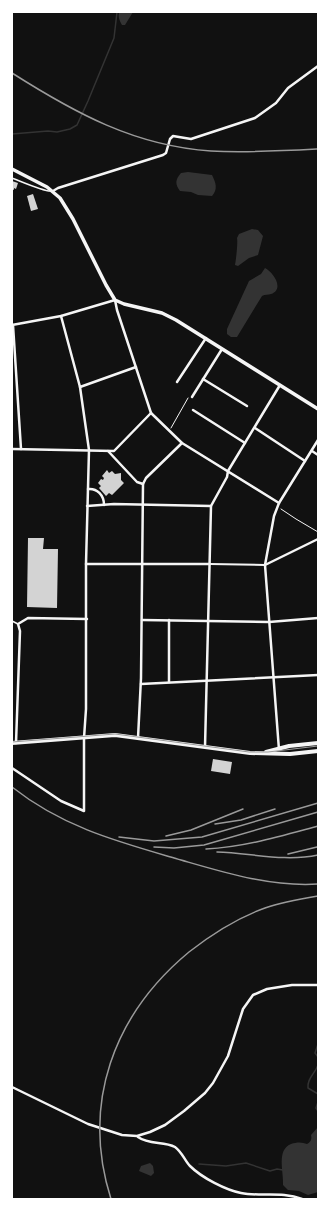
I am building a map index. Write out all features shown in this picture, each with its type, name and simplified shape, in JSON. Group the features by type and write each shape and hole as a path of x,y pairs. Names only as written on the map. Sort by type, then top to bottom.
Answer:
{"main road":[{"path":"14,743 115,735 250,753 280,754 318,751"},
{"path":"264,753 279,748 318,742"}],"street":[{"path":"52,191 98,174 163,155 166,153 170,139 173,136 191,139 255,118 276,103 288,88 318,66"},
{"path":"12,169 33,178 52,191 60,198 68,209 115,300 117,310 152,413 182,443 228,471 278,505"},
{"path":"21,449 12,325 61,316 115,300 124,304 162,313 176,320 318,409"},
{"path":"12,768 61,801 84,811 88,450 80,386 61,316"},
{"path":"177,382 206,338"},
{"path":"192,397 222,348"},
{"path":"80,386 136,367"},
{"path":"203,379 247,406"},
{"path":"205,747 208,679 211,506 227,477 228,471 280,385"},
{"path":"193,410 245,443"},
{"path":"12,449 114,451 152,413"},
{"path":"255,428 305,460"},
{"path":"280,754 265,565 268,543 278,505 318,440"},
{"path":"138,738 141,684 141,563 143,484 144,480 182,443"},
{"path":"312,450 318,455"},
{"path":"107,451 137,482 143,484"},
{"path":"88,489 94,489 100,492 104,499 104,505"},
{"path":"87,506 211,506"},
{"path":"86,564 141,563 265,565 318,539"},
{"path":"14,743 20,631 18,624 28,618 87,619"},
{"path":"142,620 269,622 318,618"},
{"path":"169,682 170,620"},
{"path":"141,684 208,679 318,675"},
{"path":"12,1087 84,1122 122,1135 137,1136 150,1132 166,1124 205,1093 228,1056 243,1008 253,995 267,989 292,985 318,985"},
{"path":"137,1136 143,1141 175,1147 193,1169 229,1190 247,1194 294,1196 302,1199"}],"lane":[{"path":"12,178 38,187 47,192 52,191"},
{"path":"12,621 18,624"}],"path":[{"path":"169,430 189,397 192,397"},
{"path":"278,505 296,519 318,532"}],"shaded area":[{"path":"119,12 133,12 125,25 122,25 120,22"},
{"path":"188,172 212,175 216,186 212,196 180,191 176,182 181,173"},
{"path":"252,229 258,230 263,236 258,255 249,258 238,266 235,265 237,238 239,234"},
{"path":"265,268 274,277 277,288 275,292 262,296 237,337 231,337 227,334 227,329 249,281 261,274"},
{"path":"318,1127 318,1192 308,1195 299,1191 288,1190 283,1185 282,1156 284,1151 286,1147 291,1144 299,1142 307,1144 311,1140 311,1135"},
{"path":"150,1163 153,1166 154,1173 151,1176 139,1171 141,1166"}],"building":[{"path":"12,181 18,183 16,189 14,188 14,190 12,189"},
{"path":"33,194 38,209 31,211 27,196"},
{"path":"107,470 109,473 112,471 115,474 121,473 121,480 124,483 112,495 109,493 106,496 99,488 101,486 98,483 101,479 103,480 104,478 102,476"},
{"path":"28,538 44,538 43,549 58,549 57,608 27,607"},
{"path":"213,759 232,762 230,774 211,771"}],"waterway":[{"path":"12,134 48,131 57,132 70,129 77,125 114,38 117,12"},
{"path":"318,1044 315,1053 318,1057"},
{"path":"318,1065 308,1085 308,1088 318,1094"},
{"path":"318,1102 316,1108 318,1111"},
{"path":"199,1164 226,1166 246,1163 270,1171 277,1169 283,1170"}],"tram line":[{"path":"12,742 115,734 249,752 268,752 318,746"}],"railway":[{"path":"12,73 83,114 131,135 157,142 183,148 224,152 264,152 318,149"},
{"path":"12,787 32,801 72,823 136,847 215,870 249,878 283,883 318,884"},
{"path":"119,837 154,841 202,837 318,803"},
{"path":"166,836 191,830 243,809"},
{"path":"215,824 241,820 275,809"},
{"path":"154,847 174,848 204,845 318,812"},
{"path":"206,849 235,846 318,826"},
{"path":"288,854 317,847"},
{"path":"217,852 293,858 318,855"},
{"path":"111,1199 103,1164 100,1129 102,1096 110,1064 123,1033 141,1004 163,977 189,952 225,927 265,908 284,902 318,896"}]}
